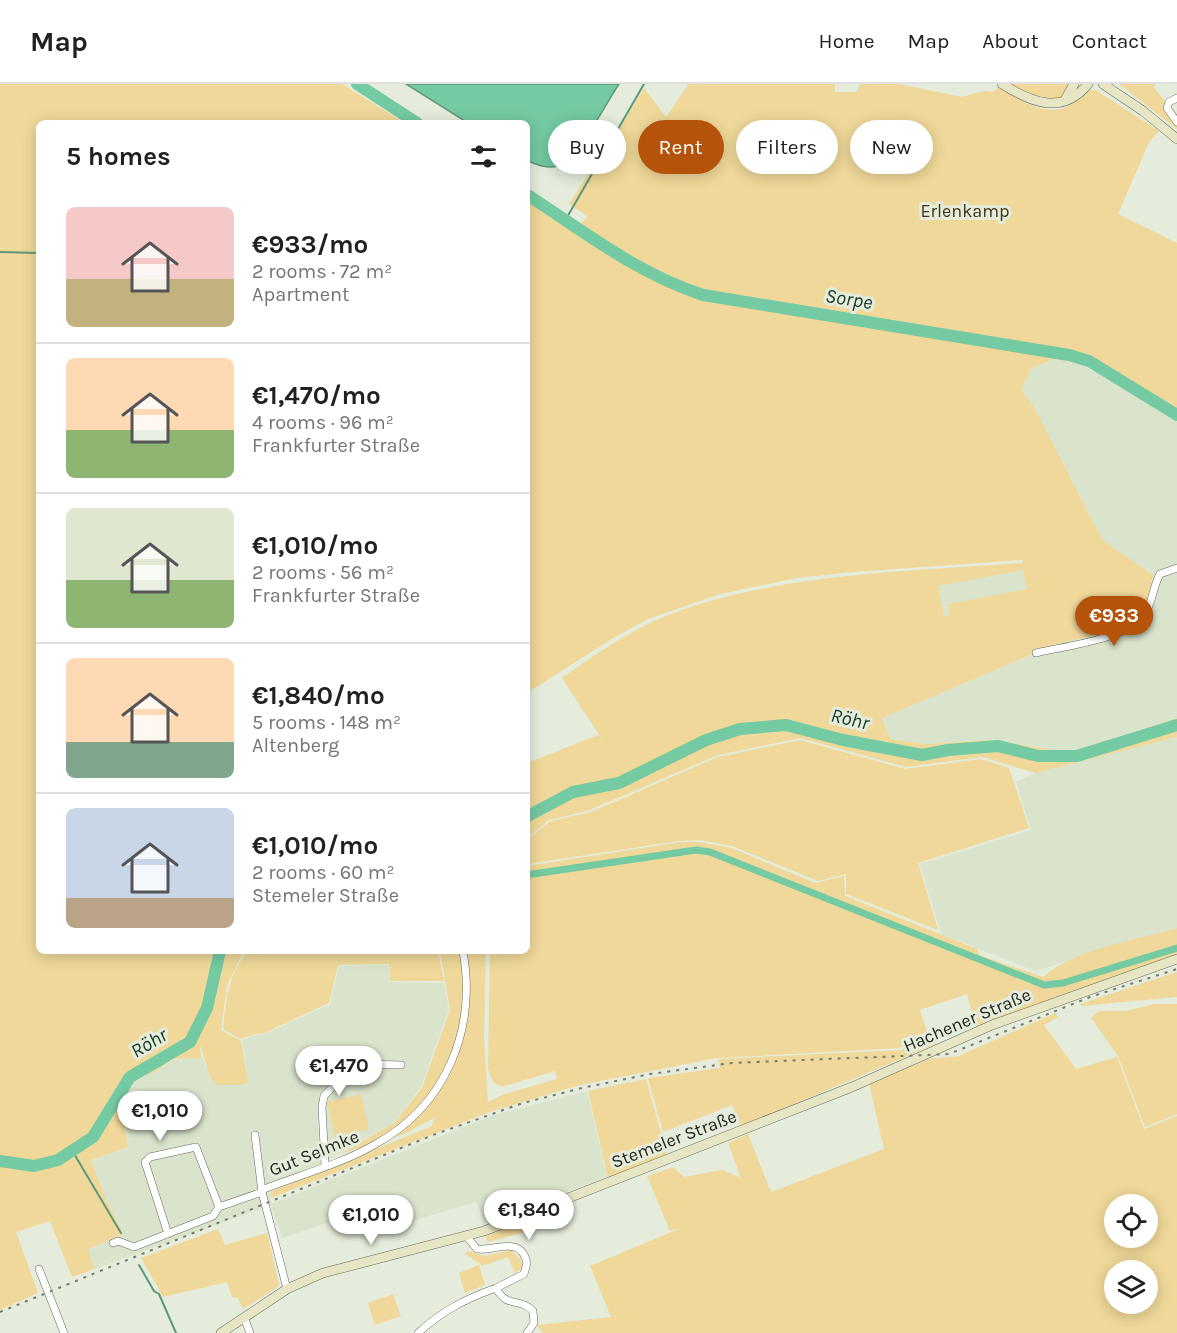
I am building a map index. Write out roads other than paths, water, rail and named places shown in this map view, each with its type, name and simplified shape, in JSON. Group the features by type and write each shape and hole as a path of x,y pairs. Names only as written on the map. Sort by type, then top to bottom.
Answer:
{"main road":[{"path":"1002,84 1042,104 1054,105 1082,91 1088,84"},
{"path":"1065,100 1074,84"},
{"path":"1103,84 1143,111 1177,139"},
{"name":"Hachener Straße","path":"773,1119 898,1068 992,1025 1177,959"},
{"name":"Stemeler Straße","path":"222,1333 287,1289 323,1273 466,1236 773,1119"}],"street":[{"path":"1177,98 1169,102 1168,110 1177,122"},
{"path":"1036,653 1108,636 1132,626 1147,612 1160,574 1177,568"},
{"name":"Gut Selmke","path":"113,1243 118,1241 134,1247 213,1216 219,1207 375,1145 411,1118 434,1095 459,1047 465,1015 463,954"},
{"path":"325,1166 322,1107 324,1096 334,1084 356,1066 401,1065"},
{"path":"255,1135 263,1191 287,1289"},
{"path":"168,1234 145,1162 150,1157 196,1147 219,1207"},
{"path":"418,1333 444,1310 524,1274 527,1263 525,1255 513,1246 477,1249 466,1236"},
{"path":"39,1269 64,1333"},
{"path":"496,1288 501,1298 510,1303 524,1304 533,1311 534,1323 527,1333"},
{"path":"244,1317 250,1333"}],"waterway":[{"name":"Sorpe","path":"357,84 412,120"},
{"path":"566,219 644,84"},
{"name":"Sorpe","path":"530,197 633,263 703,295 1069,355 1089,361 1177,415"},
{"path":"0,252 36,253"},
{"name":"Röhr","path":"530,815 573,792 619,783 706,740 740,729 786,725 843,740 922,755 948,750 998,746 1038,756 1077,756 1177,725"},
{"path":"530,874 696,850 710,852 1044,985 1063,983 1177,948"},
{"name":"Röhr","path":"0,1161 34,1166 58,1160 93,1137 130,1077 190,1042 207,1008 219,954"},
{"path":"73,1152 121,1233"},
{"path":"139,1265 154,1291 159,1294 176,1333"}],"railway":[{"path":"0,1312 433,1135 523,1103 650,1074 732,1063 949,1054 1090,997 1177,969"}],"park label":[{"name":"Erlenkamp","path":"965,211"}]}
